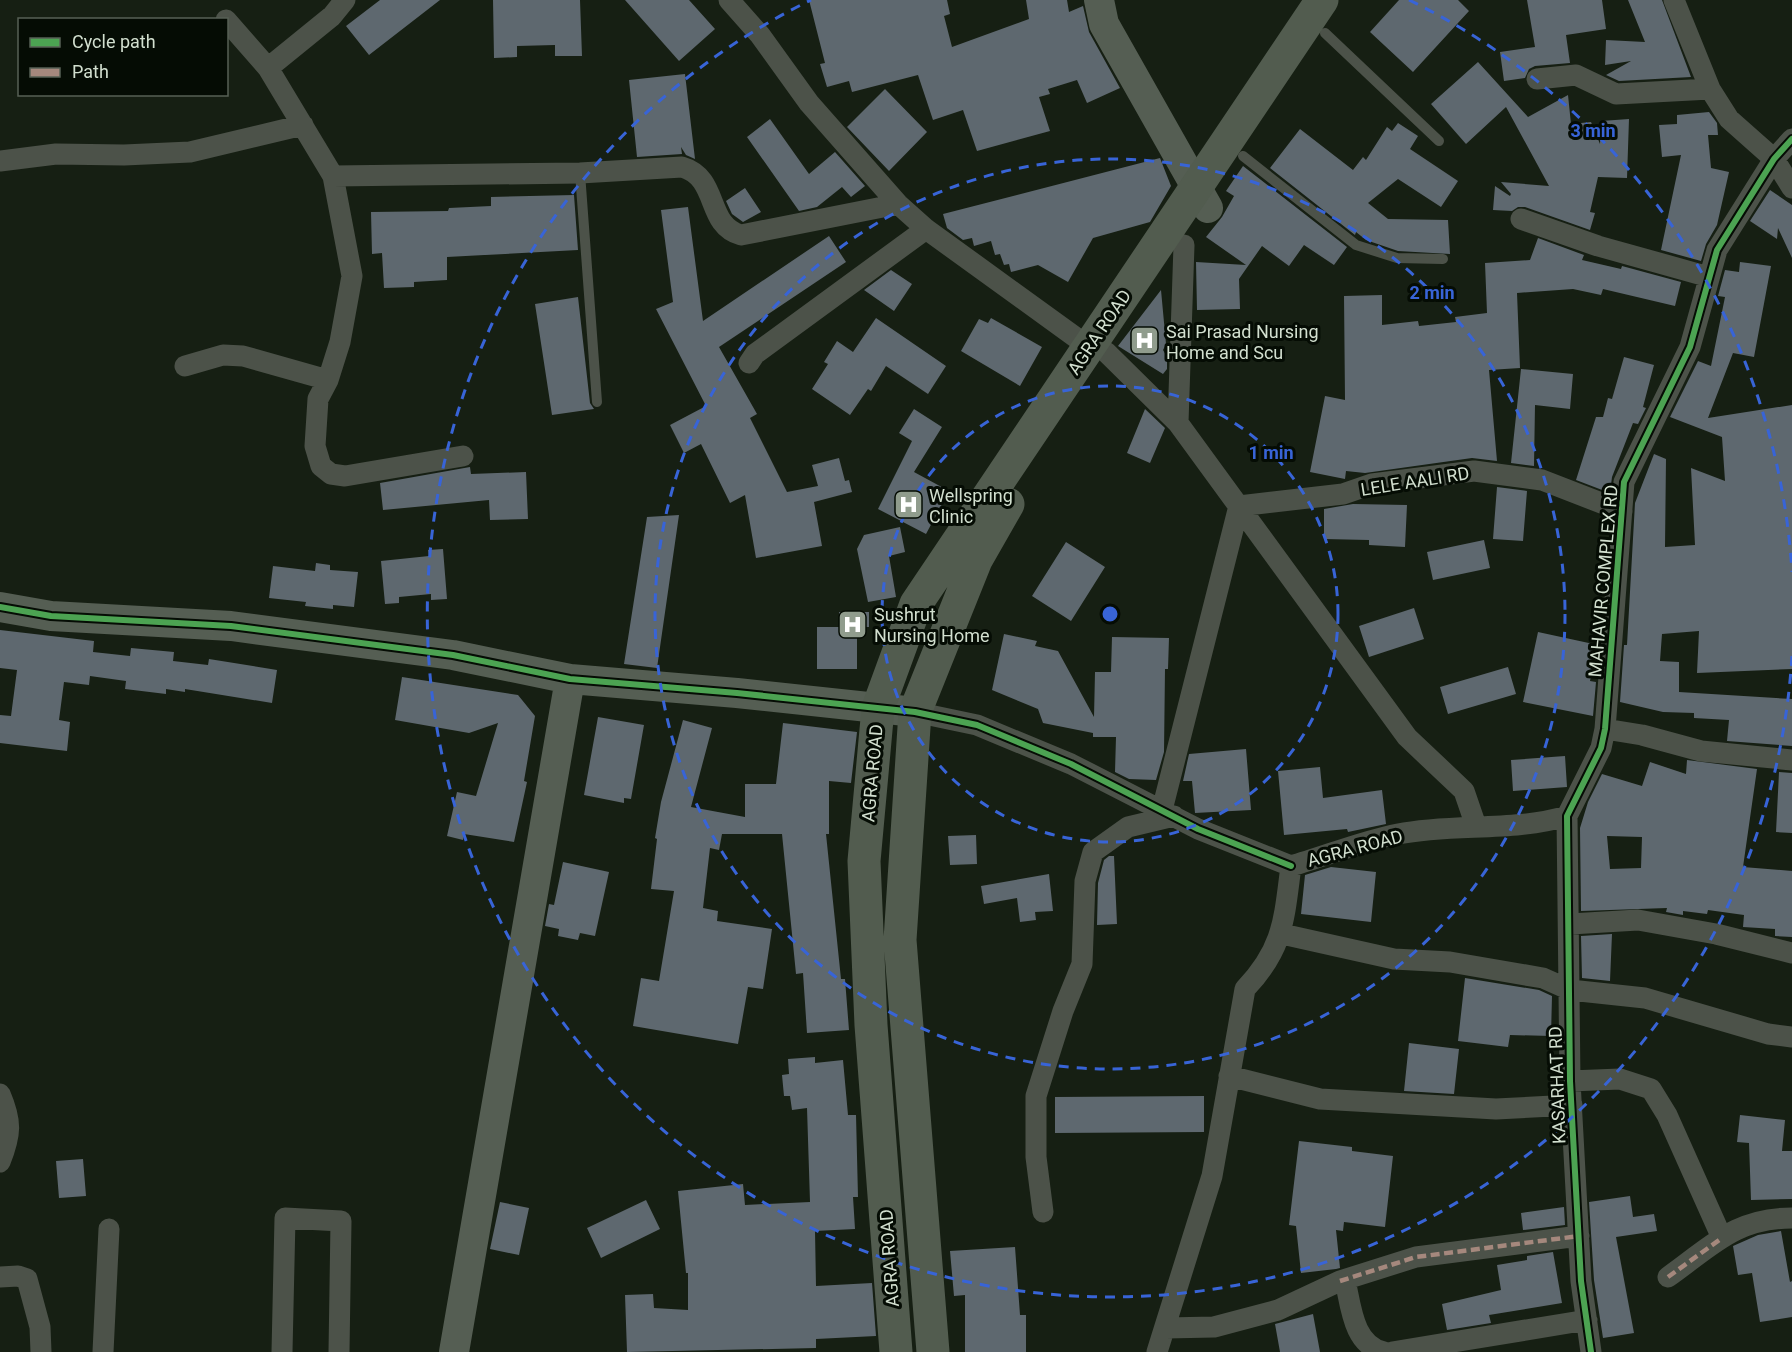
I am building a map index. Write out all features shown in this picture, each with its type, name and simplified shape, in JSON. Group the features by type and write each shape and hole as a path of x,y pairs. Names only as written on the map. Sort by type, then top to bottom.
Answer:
{"main road":[{"name":"AGRA ROAD","path":"896,1352 871,1024 864,861 878,708 916,604 1098,349 1202,197 1322,0"},
{"name":"AGRA ROAD","path":"933,1352 900,940 915,712 976,560 1098,349 1184,245 1202,197 1243,156 1346,0"}],"street":[{"path":"268,68 333,16 345,0"},
{"path":"729,0 760,35 809,103 898,204 926,229 1098,349 1178,423 1407,737 1464,791 1476,826"},
{"path":"1099,0 1104,24 1202,197"},
{"path":"1674,0 1710,89 1729,119 1774,159 1792,188"},
{"path":"228,22 268,68 333,176 352,276 340,342 328,380 318,399 315,446 321,466 332,474 345,476 463,456"},
{"path":"1537,79 1576,75 1616,93 1710,89"},
{"path":"0,161 56,154 124,155 190,152 303,125"},
{"name":"MAHAVIR COMPLEX RD","path":"1567,816 1601,748 1605,729 1624,482 1690,347 1717,250 1774,159 1792,139"},
{"path":"333,176 580,173 682,167 692,170 702,178 722,224 730,232 741,235 898,204"},
{"path":"1521,219 1598,246 1709,277"},
{"path":"748,363 755,354 819,305 926,229"},
{"path":"1178,423 1184,245"},
{"path":"185,366 223,355 243,356 328,380"},
{"name":"LELE AALI RD","path":"1239,506 1343,494 1372,484 1474,471 1542,480 1622,511"},
{"path":"1168,813 1239,506"},
{"path":"0,607 51,615 231,626 453,655 570,679 737,693 915,712 977,725 1071,764 1198,829 1291,866"},
{"path":"454,1352 570,679"},
{"path":"1605,729 1642,735 1701,752 1792,760"},
{"path":"1043,1212 1036,1157 1036,1096 1063,1011 1082,964 1085,881 1093,852 1128,827 1168,813"},
{"name":"AGRA ROAD","path":"1157,1352 1212,1176 1245,989 1264,970 1282,934 1291,866 1398,834 1476,826 1541,824 1567,816"},
{"name":"KASARHAT RD","path":"1567,816 1570,1082 1578,1236 1591,1352"},
{"path":"1570,924 1638,920 1737,939 1792,953"},
{"path":"1282,934 1394,959 1450,962 1544,978 1570,990 1645,998 1768,1034 1792,1037"},
{"path":"1229,1076 1320,1099 1496,1109 1572,1105"},
{"path":"1570,1082 1620,1079 1651,1089 1667,1115 1722,1238"},
{"path":"0,1094 9,1113 10,1137 0,1162"},
{"path":"282,1352 285,1218 341,1221 339,1352"},
{"path":"1668,1277 1738,1227 1766,1218 1792,1218"},
{"path":"103,1352 109,1229"},
{"path":"1166,1328 1214,1327 1278,1310 1342,1280 1416,1257 1578,1236"},
{"path":"0,1277 18,1276 27,1279 40,1327 42,1352"},
{"path":"1342,1280 1359,1334 1365,1343 1375,1350 1384,1352"},
{"path":"1392,1352 1587,1320"}],"lane":[{"path":"1325,33 1439,141"},
{"path":"1243,156 1356,245 1397,258 1443,259"},
{"path":"580,173 597,402"}],"building":[{"path":"380,0 440,0 369,55 346,26"},
{"path":"493,0 580,0 582,56 555,56 555,45 517,46 517,57 494,58"},
{"path":"625,0 689,0 715,29 679,61"},
{"path":"809,0 947,0 950,14 944,16 952,47 1029,19 1026,0 1067,0 1069,12 1083,6 1089,32 1120,88 1087,103 1077,80 1048,89 1050,94 1039,97 1050,131 977,151 963,110 933,120 918,75 852,92 849,81 827,87 820,64 825,63"},
{"path":"1399,0 1458,0 1469,11 1413,72 1370,32"},
{"path":"1527,0 1602,0 1606,29 1566,35 1570,63 1535,66 1529,69 1525,78 1504,81 1500,52 1535,47"},
{"path":"1628,0 1662,0 1691,77 1619,81 1606,75 1631,61 1605,65 1606,40 1645,42"},
{"path":"1478,62 1528,117 1568,95 1571,124 1591,122 1600,144 1601,121 1629,119 1627,178 1598,177 1590,212 1595,213 1590,230 1525,207 1518,207 1512,211 1493,210 1495,186 1510,196 1511,194 1501,182 1549,186 1506,107 1466,144 1431,104"},
{"path":"685,74 695,159 686,155 681,147 682,154 637,157 629,80"},
{"path":"885,89 927,132 889,171 847,127"},
{"path":"1709,112 1717,123 1718,135 1708,135 1711,168 1729,172 1717,225 1706,244 1701,261 1661,250 1681,155 1662,157 1659,125 1677,124 1677,115"},
{"path":"770,119 809,174 835,152 865,186 851,197 842,187 817,207 799,211 747,137"},
{"path":"1398,123 1418,136 1410,149 1458,181 1441,207 1398,179 1368,203 1388,219 1448,220 1450,254 1398,251 1366,240 1356,232 1355,235 1270,168 1300,129 1353,170 1363,157 1366,160 1387,127 1392,131"},
{"path":"1160,158 1171,186 1150,222 1093,238 1068,282 1038,265 1011,272 1009,264 1004,265 1000,254 995,255 991,241 974,246 972,238 963,240 947,228 943,214"},
{"path":"1243,166 1347,247 1334,265 1304,245 1289,266 1262,246 1239,279 1240,309 1197,310 1196,262 1246,265 1206,237 1222,217 1234,196 1226,191"},
{"path":"745,188 761,212 743,222 732,214 726,201"},
{"path":"1770,190 1792,205 1792,258 1778,228 1777,239 1750,221"},
{"path":"574,195 578,250 447,257 447,280 414,282 414,287 384,288 382,253 372,254 371,212 448,211 449,208 491,206 491,197"},
{"path":"688,207 703,321 829,236 846,262 719,347 757,414 750,418 787,492 818,486 812,465 839,458 845,481 849,480 852,492 814,502 822,546 756,558 745,495 730,503 701,444 684,453 670,425 706,406 656,309 673,302 661,210"},
{"path":"1538,238 1584,255 1582,260 1621,269 1622,266 1681,282 1675,306 1603,289 1601,295 1573,289 1517,293 1520,368 1489,370 1497,461 1472,458 1365,473 1346,471 1345,479 1310,472 1325,396 1345,400 1344,296 1382,295 1382,325 1418,321 1419,326 1456,322 1455,317 1487,313 1485,263 1530,260"},
{"path":"1740,262 1771,266 1754,357 1733,353 1708,418 1792,405 1792,669 1697,673 1699,631 1662,634 1660,661 1679,662 1679,692 1792,699 1792,746 1727,741 1729,720 1694,718 1694,713 1663,712 1620,702 1624,645 1627,645 1635,503 1654,454 1666,459 1665,547 1695,545 1691,468 1725,481 1722,437 1670,417 1698,361 1711,366 1725,297 1718,296 1725,270 1739,272"},
{"path":"891,270 912,284 894,311 864,290"},
{"path":"1161,290 1166,344 1163,350 1167,357 1167,369 1163,374 1118,346"},
{"path":"578,297 590,403 594,409 552,415 535,304"},
{"path":"876,318 946,366 928,394 886,366 871,391 868,389 850,415 812,389 828,364 824,362 837,341 853,352"},
{"path":"991,318 1042,347 1020,386 961,351 979,319 988,323"},
{"path":"1624,357 1654,365 1643,407 1646,408 1638,424 1633,423 1612,477 1610,493 1576,480 1596,417 1603,417 1608,398 1612,399"},
{"path":"1521,369 1573,374 1570,409 1535,405 1534,466 1511,463"},
{"path":"914,409 942,427 914,472 949,491 926,534 878,509 912,441 899,433"},
{"path":"1145,409 1165,428 1150,463 1127,453"},
{"path":"470,467 471,474 526,472 528,519 490,520 489,500 383,510 380,483"},
{"path":"1497,487 1527,491 1523,541 1493,539"},
{"path":"1353,504 1407,505 1405,547 1369,545 1369,540 1324,539 1324,509"},
{"path":"679,515 657,668 624,664 647,517"},
{"path":"900,527 905,552 889,556 896,597 868,602 857,549 864,535"},
{"path":"1484,540 1490,568 1433,580 1427,552"},
{"path":"1066,542 1105,567 1071,621 1032,596"},
{"path":"443,549 447,599 431,600 431,594 399,597 399,603 385,604 381,561 429,556 428,550"},
{"path":"316,563 330,565 330,570 358,572 354,607 333,605 333,609 305,606 306,602 269,598 273,566 315,571"},
{"path":"1414,608 1424,639 1369,657 1359,626"},
{"path":"839,612 869,612 869,627 857,627 857,669 817,669 817,627 839,627"},
{"path":"0,630 94,641 93,652 130,656 131,648 174,652 173,661 208,665 209,659 277,670 272,703 185,689 185,692 166,689 166,694 125,689 126,681 90,676 89,685 64,682 59,720 70,722 67,751 0,743 0,715 11,716 17,670 0,668"},
{"path":"1538,632 1598,645 1590,681 1596,682 1593,716 1523,702"},
{"path":"1004,634 1037,641 1035,646 1058,651 1094,717 1095,672 1111,672 1112,637 1169,638 1168,669 1165,669 1164,752 1156,780 1129,779 1115,772 1116,737 1093,737 1093,733 1043,723 1038,709 992,690"},
{"path":"1508,667 1516,694 1448,714 1440,687"},
{"path":"402,677 518,695 535,716 524,781 527,782 514,842 464,834 463,840 447,836 457,792 476,796 498,723 469,733 395,720"},
{"path":"598,717 644,725 631,799 624,798 624,803 584,795"},
{"path":"683,720 712,728 691,807 745,817 745,784 776,784 783,723 857,732 851,783 829,781 829,834 826,834 841,979 845,979 849,1030 807,1033 803,973 796,974 782,834 722,834 719,850 710,848 703,908 718,911 717,921 772,929 763,989 748,987 738,1044 633,1026 641,978 659,981 674,891 651,889 657,839 655,838 661,802"},
{"path":"1246,749 1251,810 1195,813 1192,781 1183,781 1189,754"},
{"path":"1565,756 1567,787 1513,791 1511,760"},
{"path":"1687,760 1757,769 1743,867 1792,871 1792,937 1775,936 1775,929 1743,927 1744,915 1708,910 1707,914 1683,911 1683,915 1666,912 1667,908 1581,911 1580,828 1588,802 1602,774 1642,786 1650,762 1686,774","holes":["1607,836 1642,837 1641,868 1610,869"]},
{"path":"1320,767 1323,798 1382,790 1386,824 1348,832 1347,829 1284,835 1278,771"},
{"path":"1779,772 1792,773 1792,833 1776,832"},
{"path":"976,835 977,864 950,865 948,836"},
{"path":"1109,856 1114,856 1117,924 1097,925 1098,883 1104,860"},
{"path":"563,862 609,872 595,936 580,933 578,940 558,936 559,929 545,926 549,904 554,905"},
{"path":"1331,867 1376,872 1371,922 1301,914 1305,875"},
{"path":"1049,874 1053,911 1035,912 1036,920 1020,922 1017,898 984,904 981,886"},
{"path":"1612,934 1610,981 1582,978 1581,936"},
{"path":"1465,978 1539,990 1552,996 1551,1036 1510,1035 1508,1047 1458,1041"},
{"path":"1409,1043 1459,1049 1454,1094 1404,1091"},
{"path":"815,1057 815,1063 843,1060 848,1115 856,1115 858,1197 853,1197 855,1229 815,1231 816,1286 872,1283 876,1336 816,1339 816,1348 627,1352 625,1295 653,1294 654,1308 688,1310 688,1273 686,1273 678,1191 743,1184 745,1205 810,1202 807,1108 792,1110 790,1096 784,1096 782,1075 789,1074 788,1059"},
{"path":"1204,1096 1204,1132 1055,1133 1055,1097"},
{"path":"1740,1115 1785,1120 1782,1151 1792,1151 1792,1199 1751,1200 1749,1143 1737,1142"},
{"path":"1299,1141 1352,1147 1352,1151 1393,1156 1385,1227 1344,1222 1343,1231 1336,1230 1340,1268 1301,1273 1296,1226 1289,1225"},
{"path":"83,1159 86,1196 59,1198 56,1161"},
{"path":"1630,1196 1633,1217 1654,1214 1657,1231 1616,1237 1634,1333 1603,1338 1594,1280 1589,1202"},
{"path":"646,1200 660,1229 601,1258 587,1228"},
{"path":"500,1202 529,1208 519,1255 490,1249"},
{"path":"1564,1207 1565,1225 1523,1230 1521,1213"},
{"path":"1781,1231 1790,1282 1792,1281 1792,1317 1760,1322 1752,1273 1738,1275 1733,1246 1758,1235"},
{"path":"1015,1247 1020,1315 1026,1315 1026,1352 965,1352 965,1295 954,1296 950,1251"},
{"path":"1553,1252 1562,1303 1489,1315 1491,1323 1447,1330 1442,1304 1501,1290 1497,1265 1527,1260 1527,1256"},
{"path":"1313,1314 1320,1352 1280,1352 1275,1324"}],"marked path":[{"path":"1340,1281 1416,1257 1579,1236"},
{"path":"1668,1277 1722,1238"}],"cycle path":[{"path":"1591,1352 1581,1281 1570,1081 1567,816 1601,748 1605,729 1624,482 1690,347 1717,250 1774,159 1792,139"},
{"path":"0,607 51,616 231,626 453,655 570,679 737,693 915,712 977,725 1071,764 1198,829 1291,866"}],"place":[{"name":"Sai Prasad Nursing Home and Scu","path":"1145,341"},
{"name":"Wellspring Clinic","path":"908,505"},
{"name":"Sushrut Nursing Home","path":"853,624"}]}
